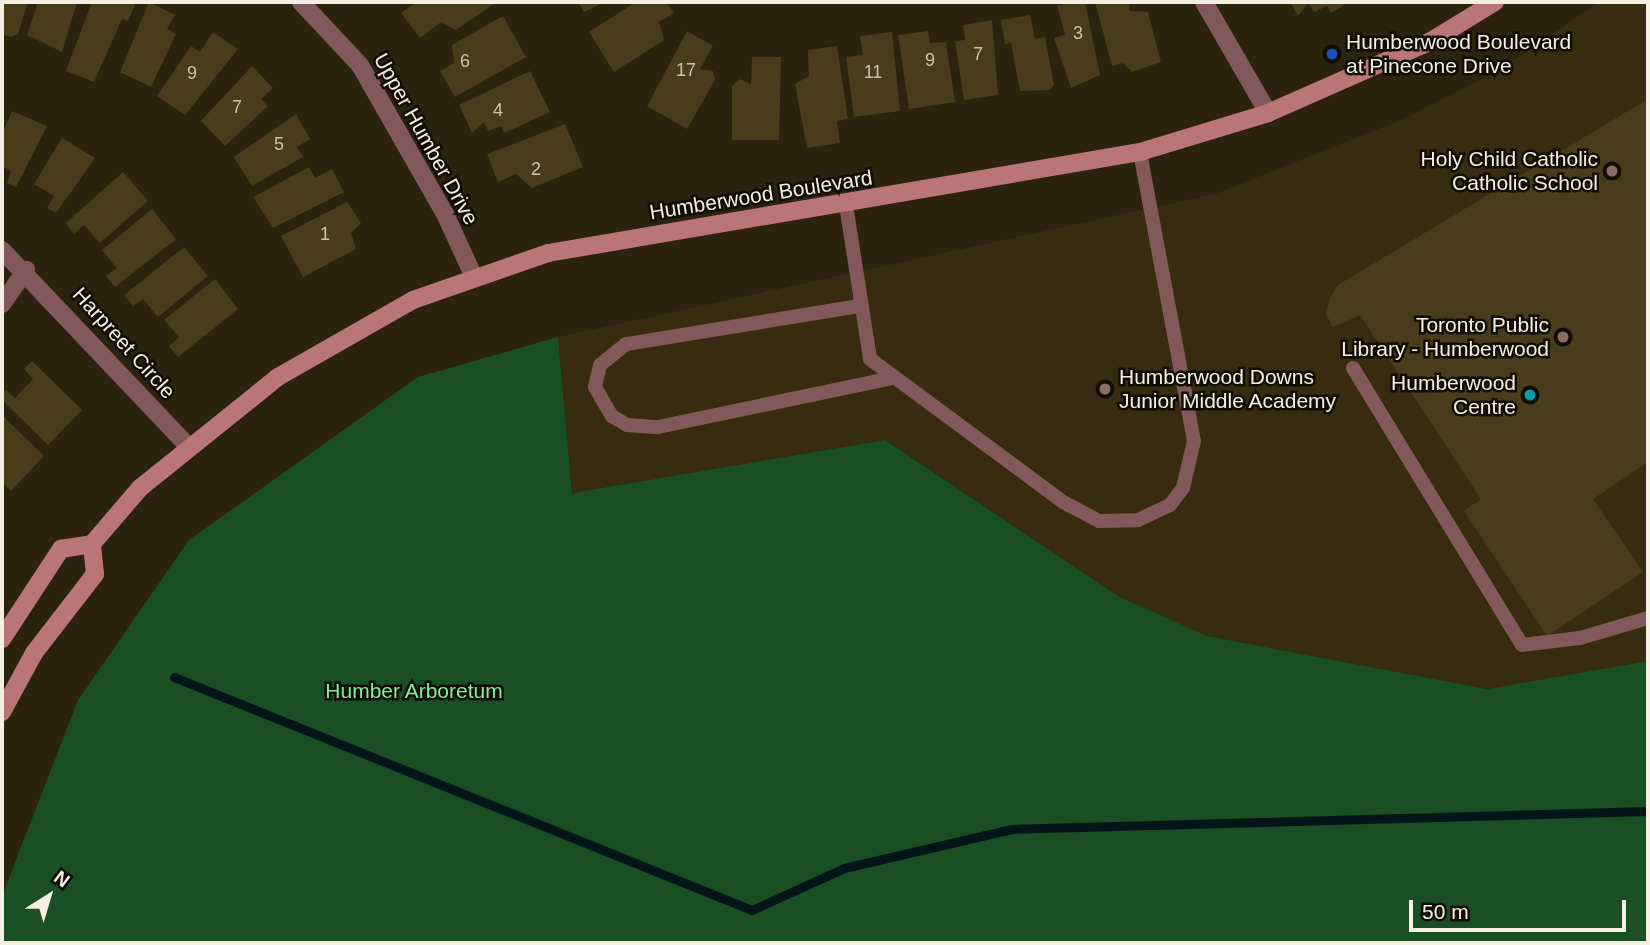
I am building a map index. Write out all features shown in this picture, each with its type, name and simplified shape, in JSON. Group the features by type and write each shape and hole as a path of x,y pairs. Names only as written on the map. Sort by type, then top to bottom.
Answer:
{"street":[{"name":"Upper Humber Drive","path":"301,2 360,65 446,216 472,275"},
{"path":"1204,2 1268,113"},
{"name":"Humberwood Boulevard","path":"92,544 140,488 188,446 278,377 347,334 472,275 548,253 846,205 1140,152 1268,113 1431,41 1495,2"},
{"name":"Harpreet Circle","path":"2,250 26,270 188,446"},
{"path":"2,304 26,270"},
{"path":"2,639 61,549 92,544 95,574 7,691 2,712"}],"lane":[{"path":"846,205 859,306 870,359 892,378 1063,502 1099,521 1138,520 1170,505 1183,488 1194,441 1140,152"},
{"path":"859,306 626,344 600,365 595,387 612,416 627,425 658,427 892,378"},
{"path":"1353,368 1522,645 1580,638 1648,618"}],"shaded area":[{"name":"Humberwood Downs Junior Middle Academy","path":"1599,2 1648,2 1648,661 1487,689 1207,636 1118,596 885,440 572,493 558,337 1215,194 1406,118 1504,67"}],"green space":[{"name":"Humber Arboretum","path":"558,337 572,493 885,440 1118,596 1207,636 1487,689 1648,661 1648,943 2,943 2,896 78,700 189,540 418,377"}],"building":[{"path":"2,2 28,2 18,34 11,37 2,34"},
{"path":"38,2 77,2 62,52 27,35"},
{"path":"92,2 136,2 128,21 122,19 94,82 66,71"},
{"path":"149,2 175,15 167,29 176,34 151,87 120,72"},
{"path":"417,2 497,2 456,30 441,22 420,38 401,13"},
{"path":"578,2 604,2 584,12"},
{"path":"636,2 666,2 674,13 659,22 664,40 614,72 589,32"},
{"path":"1085,2 1100,75 1071,88 1054,38 1065,35 1057,5"},
{"path":"1095,2 1128,2 1130,11 1148,12 1161,62 1132,72 1123,63 1112,66"},
{"path":"1290,2 1349,2 1331,13 1327,6 1314,12 1308,3 1298,16"},
{"path":"1030,15 1035,39 1045,37 1054,85 1050,90 1020,91 1011,43 1005,44 1001,20"},
{"path":"503,16 526,57 455,97 440,71 454,63 452,45"},
{"path":"992,20 998,95 964,100 955,41 965,40 963,25"},
{"path":"687,31 713,46 700,69 713,71 715,80 687,129 647,106"},
{"path":"928,31 930,43 946,42 955,102 909,109 898,35"},
{"path":"213,32 238,49 185,115 157,96 191,46 200,52"},
{"path":"892,32 900,111 854,117 846,57 863,55 860,36"},
{"path":"837,46 848,119 837,121 840,143 807,148 795,84 809,76 808,50"},
{"path":"752,57 781,57 779,140 732,140 732,86 740,79 751,84"},
{"path":"252,66 273,88 261,99 268,106 225,146 201,121"},
{"path":"530,71 550,112 504,133 501,126 488,131 484,122 472,133 459,105"},
{"name":"Humberwood Centre","path":"1648,99 1648,462 1593,499 1643,572 1547,636 1464,511 1481,499 1360,315 1333,327 1326,314 1329,300 1338,285"},
{"path":"12,111 47,126 16,187 7,183 11,171 2,166 2,134"},
{"path":"296,114 310,139 297,147 303,157 252,186 234,157"},
{"path":"565,124 583,167 532,188 516,174 498,182 487,154"},
{"path":"62,138 95,158 56,213 47,208 54,196 34,184"},
{"path":"309,167 315,178 332,169 344,192 273,228 253,197"},
{"path":"123,172 148,201 100,243 84,225 74,234 66,223"},
{"path":"347,202 361,223 351,233 356,249 303,277 281,236"},
{"path":"152,209 176,239 115,287 106,276 117,268 102,250"},
{"path":"184,247 208,276 158,317 143,299 133,306 124,295"},
{"path":"215,279 238,309 178,357 169,346 179,337 164,320"},
{"path":"32,361 82,410 48,445 2,400 5,389 15,398 33,379 24,369"},
{"path":"2,415 44,456 11,491 2,482"}],"waterway":[{"path":"174,677 752,910 844,868 1011,829 1648,811"}],"place":[{"name":"Humberwood Boulevard at Pinecone Drive","path":"1332,54"},
{"name":"Holy Child Catholic Catholic School","path":"1612,171"},
{"name":"Toronto Public Library - Humberwood","path":"1563,337"},
{"name":"Humberwood Downs Junior Middle Academy","path":"1105,389"},
{"name":"Humberwood Centre","path":"1530,395"}]}
